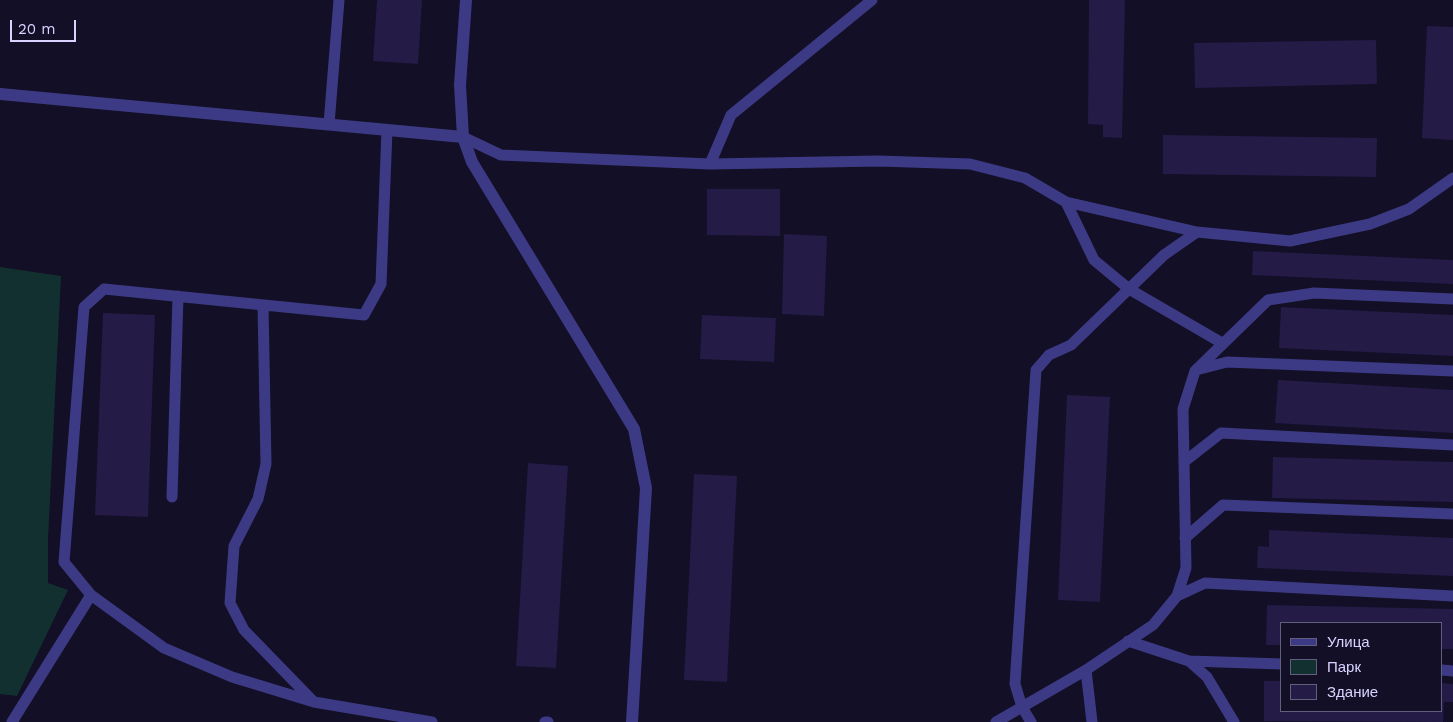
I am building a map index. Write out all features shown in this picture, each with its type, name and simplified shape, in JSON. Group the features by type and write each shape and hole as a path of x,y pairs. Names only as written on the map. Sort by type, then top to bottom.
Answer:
{"street":[{"path":"466,0 460,84 463,137 472,162 634,429 646,488 632,722"},
{"path":"0,94 463,137"}],"lane":[{"path":"329,124 339,0"},
{"path":"710,164 731,115 872,0"},
{"path":"387,130 382,284 364,315 104,289 84,306 64,562 91,595 164,648 232,677 314,702 432,722"},
{"path":"463,137 501,155 710,164 879,162 970,164 1025,178 1066,202 1197,232 1290,241 1370,224 1409,209 1453,178"},
{"path":"1066,202 1094,260 1129,289 1222,343"},
{"path":"1030,722 1022,707 1015,684 1036,370 1049,355 1071,345 1164,255 1197,232"},
{"path":"996,722 1086,670 1153,625 1177,596 1186,568 1183,409 1195,371 1268,300 1314,293 1453,299"},
{"path":"172,497 178,296"},
{"path":"263,305 266,464 258,499 234,546 230,604 244,630 314,702"},
{"path":"1195,371 1227,362 1453,370"},
{"path":"1184,462 1221,433 1453,445"},
{"path":"1185,538 1223,505 1453,514"},
{"path":"1177,596 1205,583 1453,596"},
{"path":"12,722 91,595"},
{"path":"1128,641 1189,660 1280,664"},
{"path":"1189,660 1207,677 1234,722"},
{"path":"1086,670 1092,722"}],"green space":[{"path":"0,267 61,276 48,540 48,583 68,590 17,696 0,694"}],"building":[{"path":"377,0 422,0 418,64 373,61"},
{"path":"1089,0 1125,0 1122,138 1103,137 1103,125 1088,124"},
{"path":"1427,26 1453,27 1453,140 1422,138"},
{"path":"1376,40 1377,84 1195,88 1194,43"},
{"path":"1163,135 1377,138 1376,177 1163,174"},
{"path":"707,189 780,189 780,236 707,235"},
{"path":"784,234 827,236 824,316 782,314"},
{"path":"1253,251 1453,260 1453,284 1252,275"},
{"path":"1281,307 1453,315 1453,356 1279,348"},
{"path":"103,313 155,315 148,517 95,515"},
{"path":"702,315 776,318 774,362 700,359"},
{"path":"1278,380 1453,390 1453,433 1275,423"},
{"path":"1067,395 1110,397 1100,602 1058,600"},
{"path":"1273,457 1453,462 1453,502 1272,498"},
{"path":"528,463 568,466 556,668 516,666"},
{"path":"694,474 737,476 727,682 684,680"},
{"path":"1269,530 1453,538 1453,576 1257,568 1258,546 1269,547"},
{"path":"1267,605 1453,609 1453,649 1443,649 1443,622 1280,622 1280,645 1266,645"},
{"path":"1264,681 1280,681 1280,712 1443,712 1443,683 1453,684 1453,702 1444,702 1443,722 1264,721"}]}
